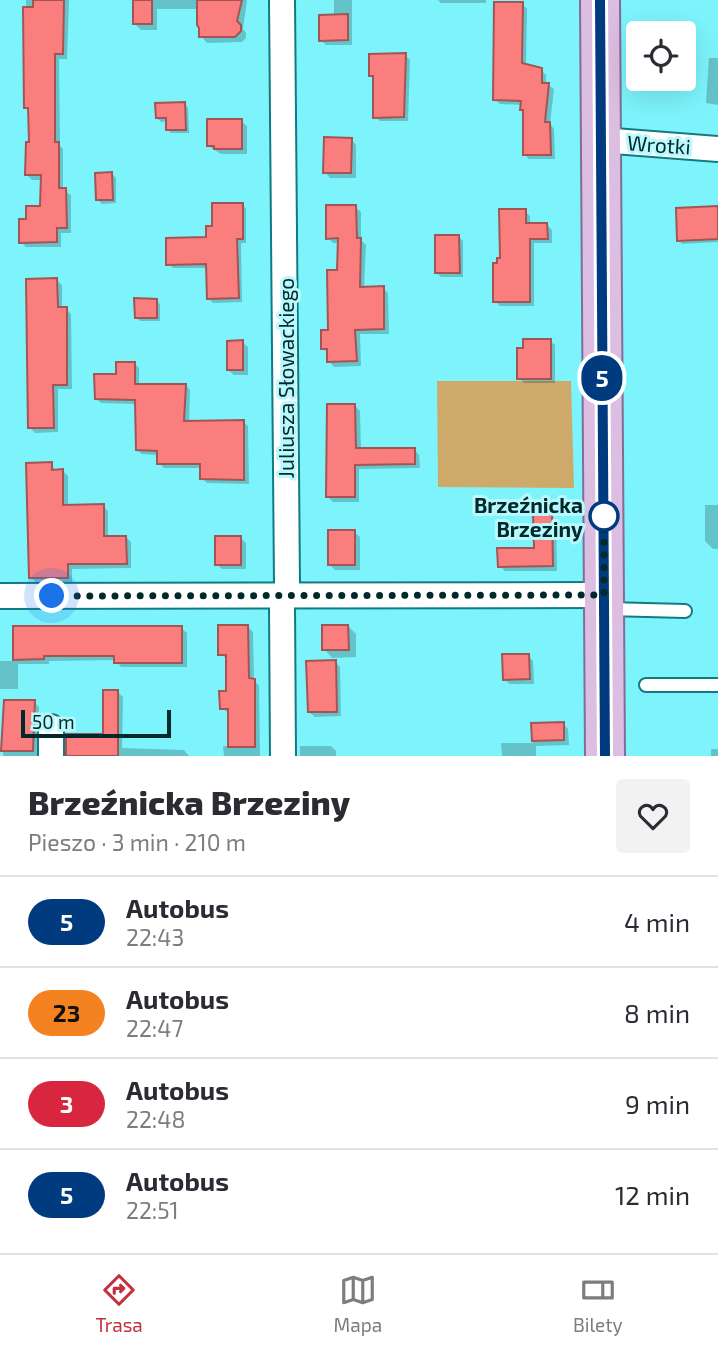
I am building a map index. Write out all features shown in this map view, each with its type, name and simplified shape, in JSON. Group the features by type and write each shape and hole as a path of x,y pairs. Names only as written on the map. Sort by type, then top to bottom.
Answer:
{"main road":[{"path":"600,0 605,756"}],"street":[{"name":"Juliusza Słowackiego","path":"282,0 287,585 282,606 283,756"},
{"name":"Wrotki","path":"601,140 718,149"},
{"path":"0,596 604,602"},
{"path":"51,727 51,756"}],"lane":[{"path":"604,602 685,611"},
{"path":"646,685 718,685"}],"shaded area":[{"path":"437,381 571,381 574,488 438,487"}],"building":[{"path":"33,0 64,0 63,54 55,54 55,142 59,142 59,188 66,188 67,228 57,228 57,242 19,243 19,219 26,219 26,206 40,206 41,175 25,175 26,142 29,142 28,108 24,108 23,7 33,7"},
{"path":"133,0 152,0 152,24 133,24"},
{"path":"197,0 242,0 237,21 241,25 241,31 235,37 199,37"},
{"path":"494,2 523,2 522,63 542,68 542,83 549,83 545,122 550,122 551,155 523,155 521,101 493,100"},
{"path":"348,14 348,40 319,41 319,15"},
{"path":"406,53 404,117 373,118 373,76 369,76 369,54"},
{"path":"185,102 186,130 166,130 166,118 156,118 155,103"},
{"path":"207,119 242,119 242,149 214,149 214,146 207,146"},
{"path":"324,137 352,138 351,173 323,173"},
{"path":"112,172 113,200 96,200 95,173"},
{"path":"212,203 243,203 243,239 237,239 239,298 207,299 206,264 166,265 166,238 206,237 206,226 212,226"},
{"path":"326,205 356,205 357,238 361,238 360,287 384,286 384,329 355,330 357,361 327,362 327,349 321,349 321,330 328,330 327,270 337,270 338,238 326,239"},
{"path":"718,206 718,239 677,241 676,208"},
{"path":"499,209 526,209 526,223 547,223 548,239 530,239 530,302 493,302 493,263 497,263 497,258 500,258"},
{"path":"435,235 459,235 460,273 435,273"},
{"path":"57,278 58,307 67,307 67,385 53,385 54,428 28,428 26,279"},
{"path":"134,298 157,299 157,318 135,318"},
{"path":"523,339 551,339 551,379 517,379 517,348 523,348"},
{"path":"243,340 243,370 227,370 227,341"},
{"path":"116,362 135,362 135,384 186,384 184,421 244,420 244,480 200,479 200,464 157,464 157,451 136,450 135,400 95,399 94,374 116,374"},
{"path":"327,404 355,404 356,448 415,448 415,464 355,465 355,497 326,497"},
{"path":"52,462 52,470 63,469 63,505 104,504 104,536 126,536 127,564 68,564 68,578 29,578 26,463"},
{"path":"533,514 552,514 553,566 498,567 497,548 534,548"},
{"path":"328,530 355,530 355,565 328,565"},
{"path":"215,536 241,536 241,565 215,565"},
{"path":"218,625 248,625 249,678 255,679 255,747 228,747 228,709 220,709 219,691 226,691 226,655 218,655"},
{"path":"322,625 348,625 349,650 322,650"},
{"path":"13,626 182,626 182,663 114,663 114,656 44,656 44,659 13,660"},
{"path":"502,654 529,654 530,679 503,680"},
{"path":"336,660 337,712 308,712 306,661"},
{"path":"103,690 118,690 118,756 66,756 66,734 103,734"},
{"path":"4,700 35,700 33,751 1,751"},
{"path":"564,722 564,740 532,741 531,723"}],"bus line":[{"name":"5","path":"600,0 605,756"}],"place":[{"name":"Brzeźnicka Brzeziny","path":"604,516"}],"route":[{"path":"52,596 604,595 604,516"}]}
